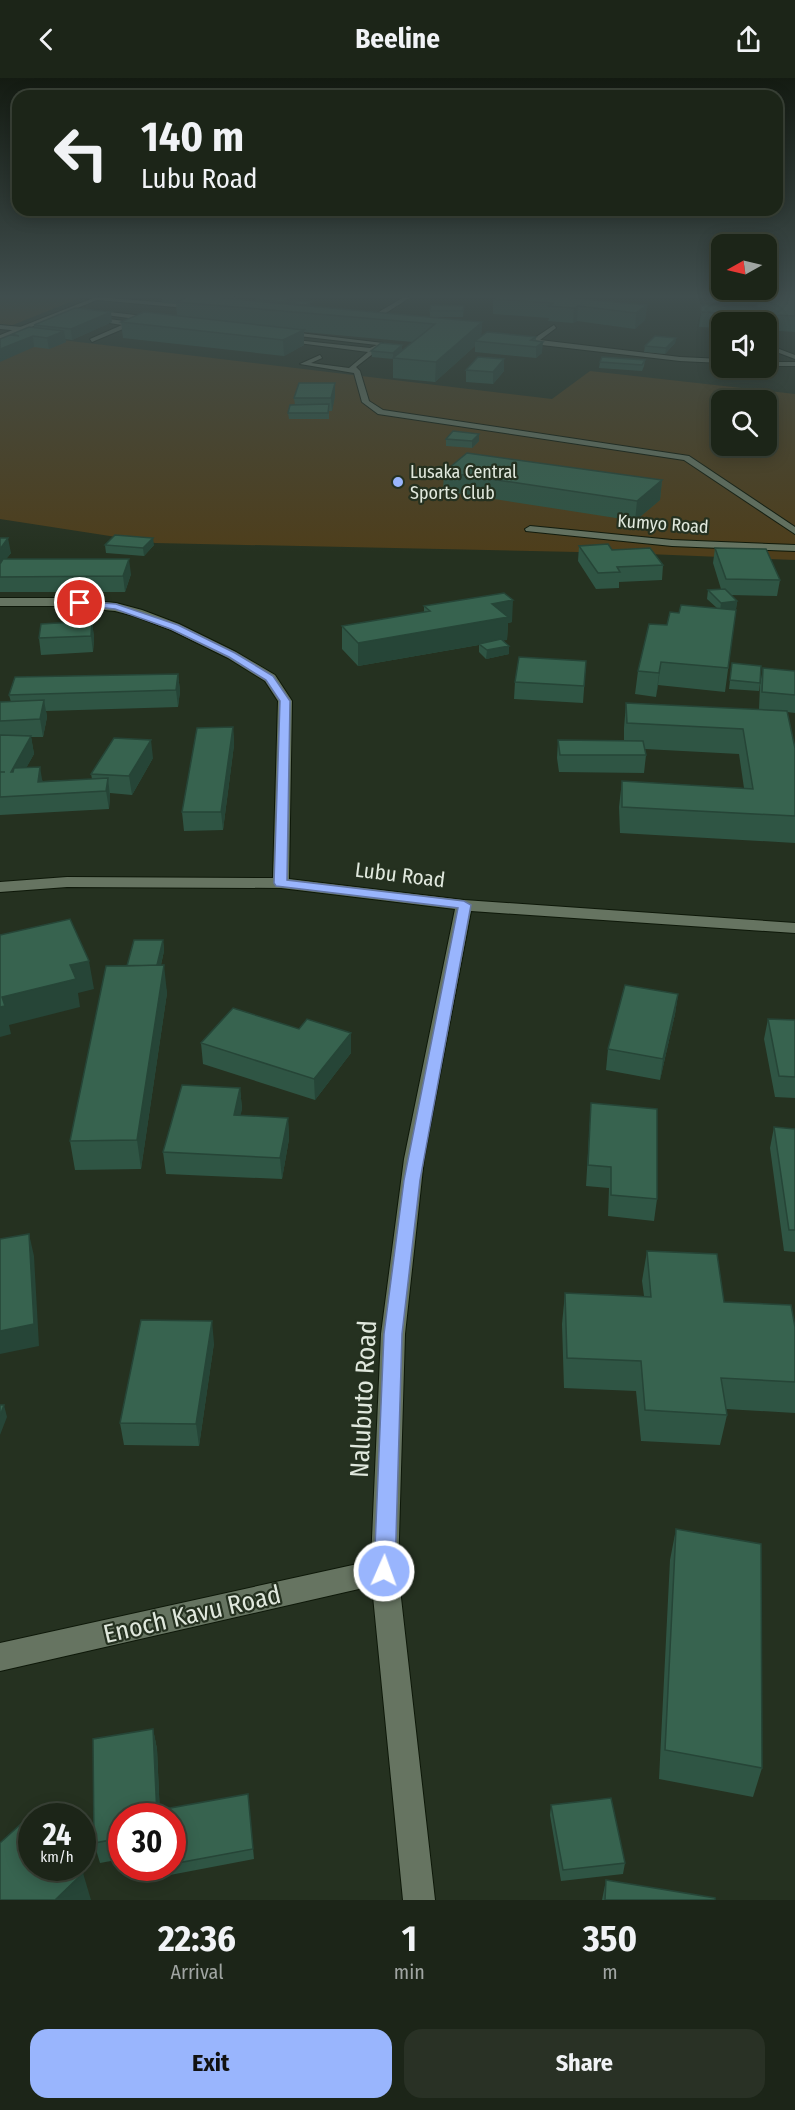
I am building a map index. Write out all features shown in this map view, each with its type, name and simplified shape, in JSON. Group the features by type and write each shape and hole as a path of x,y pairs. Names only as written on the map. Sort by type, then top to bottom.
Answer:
{"street":[{"name":"Kumyo Road","path":"530,529 672,543 795,548"},
{"path":"0,602 62,602 116,607 174,627 232,655 270,678 285,701 281,883"},
{"name":"Lubu Road","path":"0,887 67,882 281,883 464,905 795,928"},
{"name":"Nalubuto Road","path":"419,1900 384,1571 393,1334 414,1158 464,905"},
{"name":"Enoch Kavu Road","path":"0,1657 384,1571"}],"lane":[{"path":"361,382 366,402 381,412 686,458 717,475 762,511 795,531"}],"shaded area":[{"name":"Lusaka Central Sports Club","path":"0,382 411,382 552,399 575,382 688,382 759,390 711,390 711,456 777,456 777,392 795,394 795,560 623,553 155,543 0,519"}],"building":[{"path":"299,383 335,383 331,398 294,398"},
{"path":"329,404 328,413 288,413 290,405"},
{"path":"453,431 479,434 472,441 446,439"},
{"path":"467,453 662,480 637,501 444,472"},
{"path":"115,535 153,538 143,548 105,545"},
{"path":"0,538 8,538 0,549"},
{"path":"608,544 612,550 650,548 663,565 617,567 620,572 598,573 579,546"},
{"path":"715,548 766,549 780,580 726,579"},
{"path":"3,559 129,559 123,576 0,577 0,564"},
{"path":"725,589 737,601 721,603 708,590"},
{"path":"504,593 513,600 492,604 508,617 358,643 342,626 430,611 424,606"},
{"path":"681,605 736,610 728,668 661,662 659,673 638,671 649,624 667,625 670,612 679,613"},
{"path":"92,621 91,636 39,638 41,624"},
{"path":"501,639 509,646 487,650 479,644"},
{"path":"519,657 586,661 584,686 515,682"},
{"path":"732,663 761,666 760,683 730,680"},
{"path":"763,668 795,671 795,695 762,692"},
{"path":"178,674 176,690 9,695 15,677"},
{"path":"44,700 40,719 0,721 0,702"},
{"path":"626,703 787,711 795,748 795,816 622,807 622,781 753,789 743,729 627,723"},
{"path":"233,727 221,812 182,812 197,728"},
{"path":"0,735 31,736 11,772 14,768 40,767 38,782 108,778 106,791 0,797"},
{"path":"114,738 151,740 129,776 91,774"},
{"path":"558,740 643,741 646,755 560,755"},
{"path":"70,919 89,961 70,965 76,979 2,997 5,1006 0,1007 0,935"},
{"path":"134,940 163,940 157,965 127,966"},
{"path":"164,965 137,1140 70,1141 106,966"},
{"path":"625,985 678,994 663,1059 608,1049"},
{"path":"233,1008 299,1029 307,1019 351,1033 314,1079 201,1043"},
{"path":"768,1019 795,1020 795,1077 779,1076"},
{"path":"182,1085 240,1088 234,1115 288,1118 280,1158 163,1152"},
{"path":"591,1103 657,1109 657,1199 611,1195 611,1167 588,1165"},
{"path":"774,1127 795,1129 795,1230 789,1230"},
{"path":"29,1234 34,1324 0,1331 0,1239"},
{"path":"647,1251 717,1254 724,1302 791,1305 795,1327 795,1382 721,1378 727,1415 645,1410 641,1361 567,1358 565,1293 651,1297"},
{"path":"141,1320 212,1321 196,1424 120,1423"},
{"path":"676,1529 761,1544 762,1768 665,1750"},
{"path":"153,1729 156,1803 108,1803 108,1840 96,1843 96,1803 94,1803 93,1739"},
{"path":"248,1794 253,1849 186,1861 186,1805"},
{"path":"611,1798 625,1863 563,1870 551,1805"},
{"path":"18,1827 18,1881 75,1881 55,1900 0,1900 0,1843"},
{"path":"606,1880 715,1898 715,1900 605,1900"}],"place":[{"name":"Lusaka Central Sports Club","path":"398,482"}],"route":[{"path":"80,603 116,607 174,627 232,655 270,678 285,701 281,883 464,905 414,1158 393,1334 384,1571"}]}
